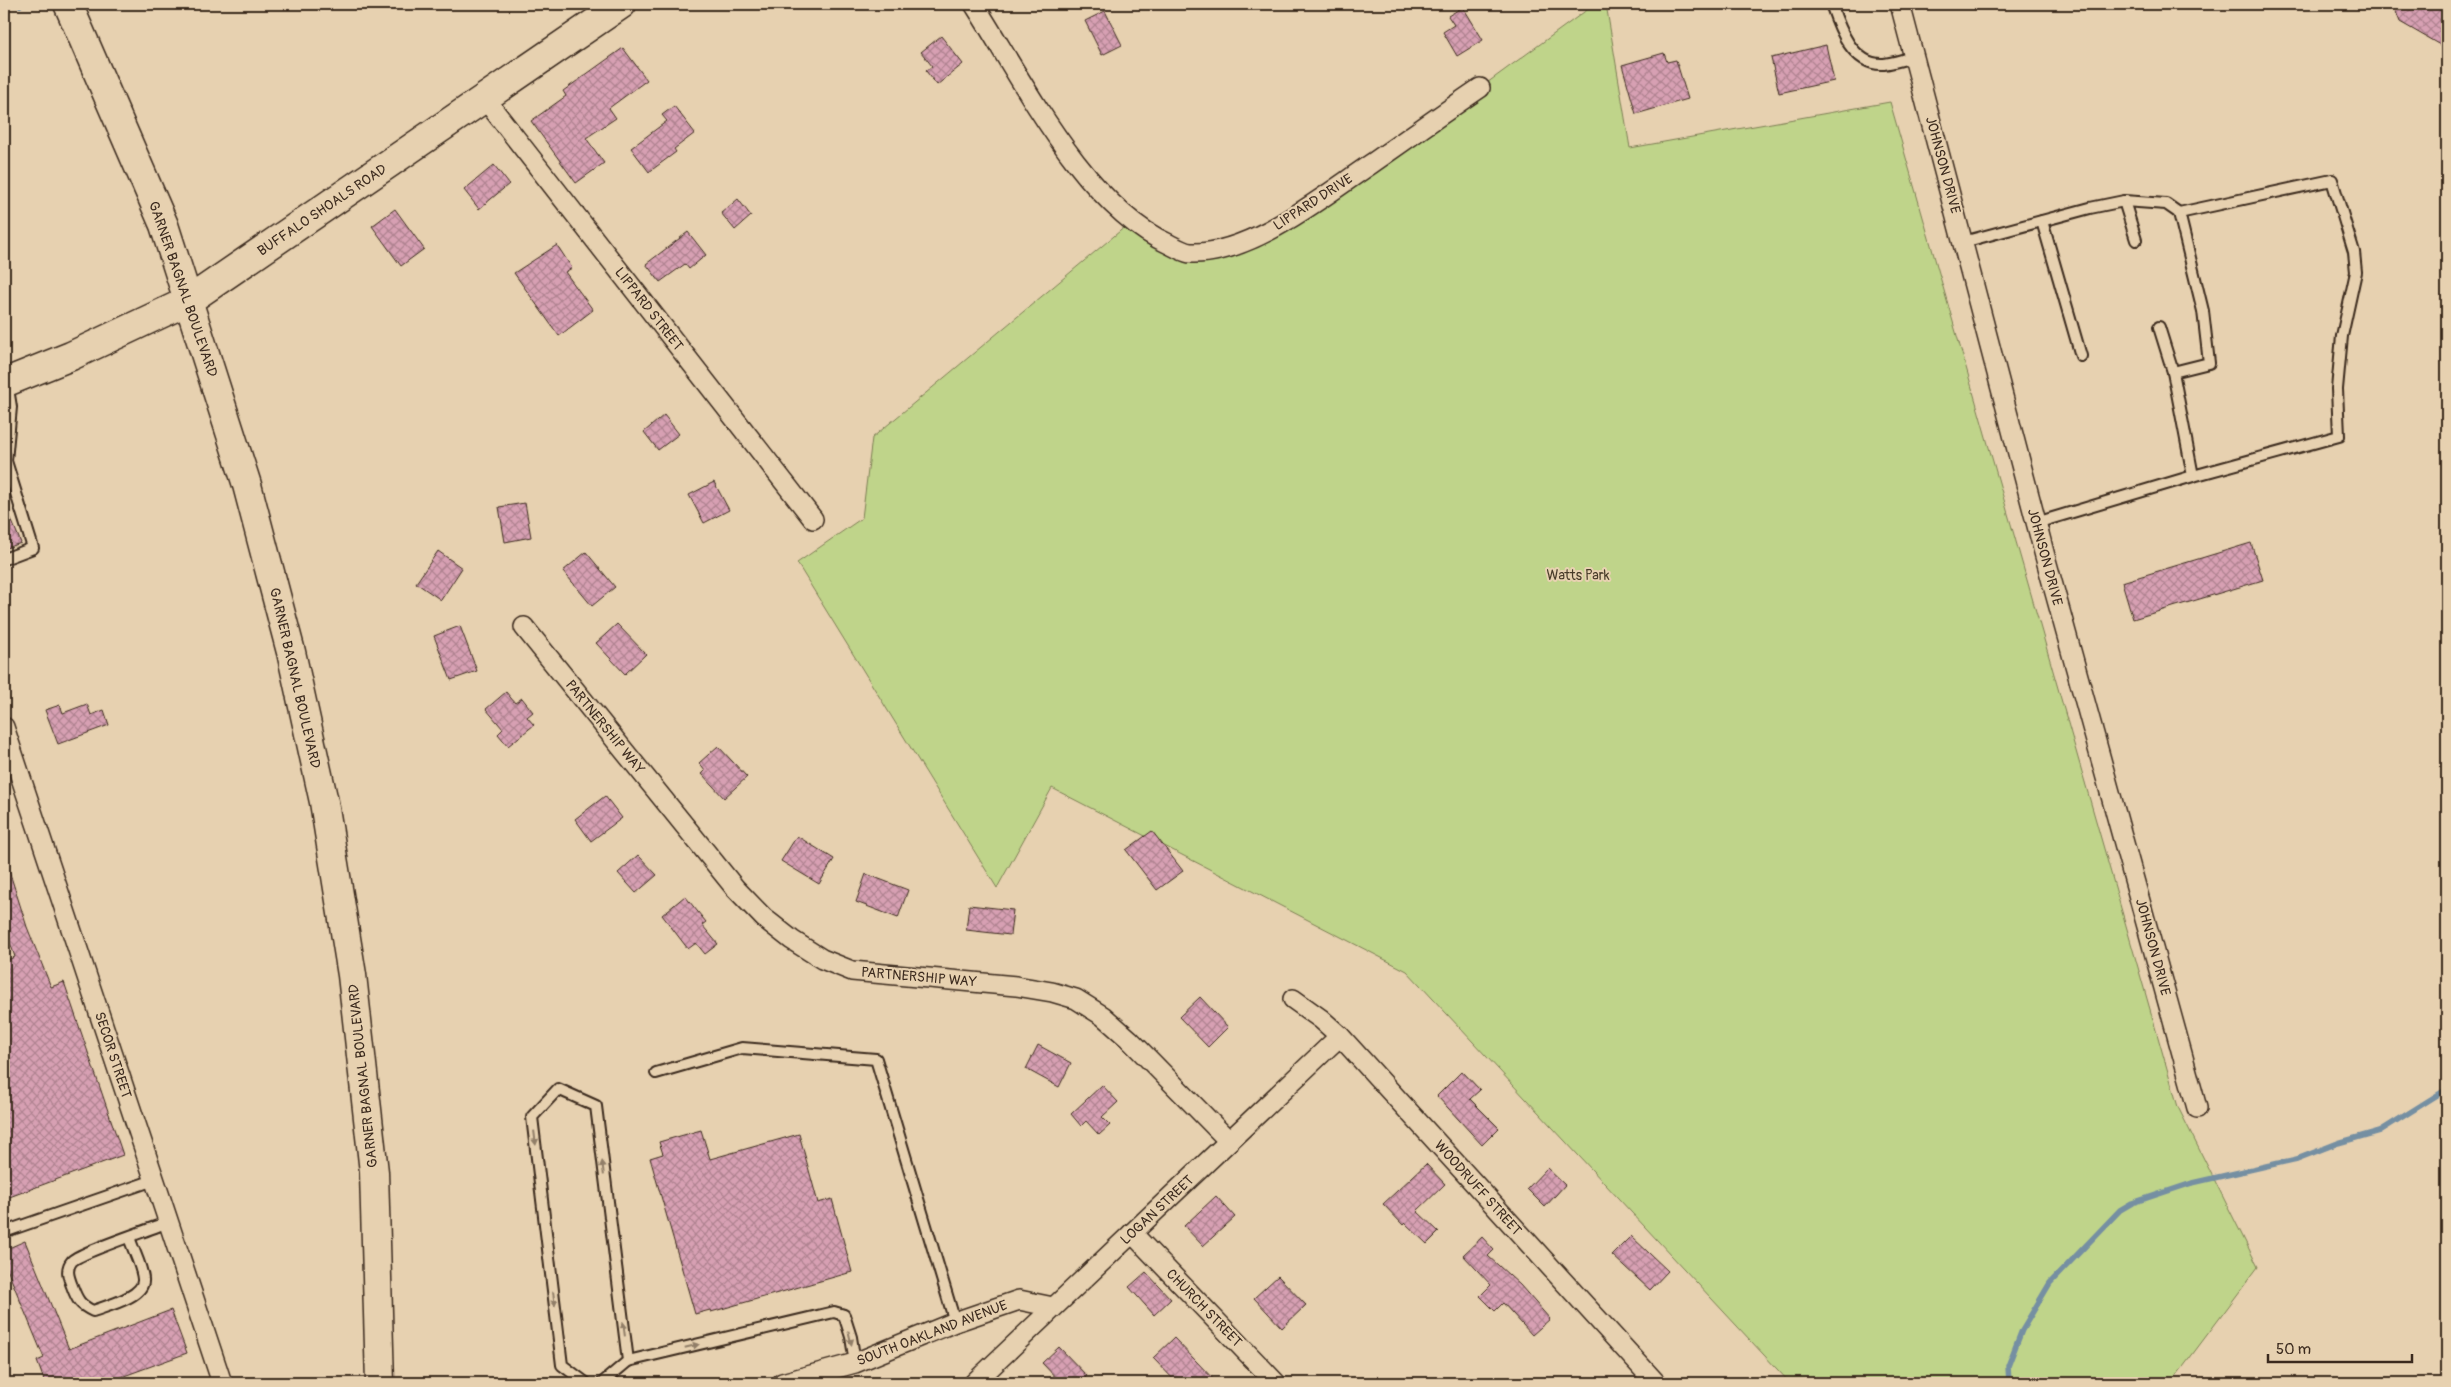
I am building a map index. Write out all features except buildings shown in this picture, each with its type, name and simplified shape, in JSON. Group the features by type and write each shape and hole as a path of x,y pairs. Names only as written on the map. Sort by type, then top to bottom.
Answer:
{"main road":[{"name":"GARNER BAGNAL BOULEVARD","path":"68,4 164,225 247,485 291,652 324,802 352,975 374,1172 380,1383"},
{"name":"BUFFALO SHOALS ROAD","path":"5,382 71,356 188,301 622,4"}],"street":[{"name":"LIPPARD DRIVE","path":"974,4 1064,147 1099,189 1132,221 1160,240 1189,253 1219,250 1287,222 1480,88"},
{"name":"JOHNSON DRIVE","path":"1900,4 2036,523 2197,1108"},
{"name":"LIPPARD STREET","path":"485,99 814,519"},
{"name":"PARTNERSHIP WAY","path":"524,627 735,888 764,918 792,940 822,959 852,971 1016,986 1052,992 1076,999 1103,1016 1129,1039 1229,1141"},
{"name":"SECOR STREET","path":"4,727 222,1383"},
{"name":"WOODRUFF STREET","path":"1293,1000 1340,1036 1656,1383"},
{"name":"LOGAN STREET","path":"974,1383 1340,1036"},
{"name":"CHURCH STREET","path":"1132,1233 1276,1383"},
{"name":"SOUTH OAKLAND AVENUE","path":"782,1383 855,1363 955,1322 1018,1300 1053,1307"}],"lane":[{"path":"1831,4 1846,42 1860,56 1873,63 1883,64 1914,57"},
{"path":"2036,523 2193,476 2339,436 2337,389 2342,336 2356,272 2354,252 2332,180 2179,213"},
{"path":"1963,242 2042,220 2124,201 2166,204 2179,213 2203,311 2209,363 2173,372"},
{"path":"2124,201 2136,240"},
{"path":"2042,220 2081,356"},
{"path":"2159,328 2173,372 2193,476"},
{"path":"4,559 33,548 6,460 11,407 5,382"},
{"path":"656,1073 742,1048 876,1059 955,1322"},
{"path":"586,1383 562,1365 532,1117 558,1089 596,1106 628,1361"},
{"path":"4,1232 154,1180"},
{"path":"129,1237 143,1280 141,1288 133,1296 93,1311 83,1307 77,1301 68,1276 68,1267 73,1260 129,1237 168,1222"},
{"path":"602,1383 628,1361 834,1312 844,1315 855,1363"}],"green space":[{"name":"Watts Park","path":"1595,4 1606,4 1630,148 1890,102 2178,1107 2258,1267 2171,1383 1790,1383 1407,971 1052,788 997,888 797,563 862,518 872,438 1132,221 1189,253 1246,240 1480,88"}],"waterway":[{"path":"2009,1383 2008,1366 2022,1330 2050,1283 2120,1210 2132,1203 2192,1183 2297,1159 2338,1143 2380,1131 2447,1089"}]}
